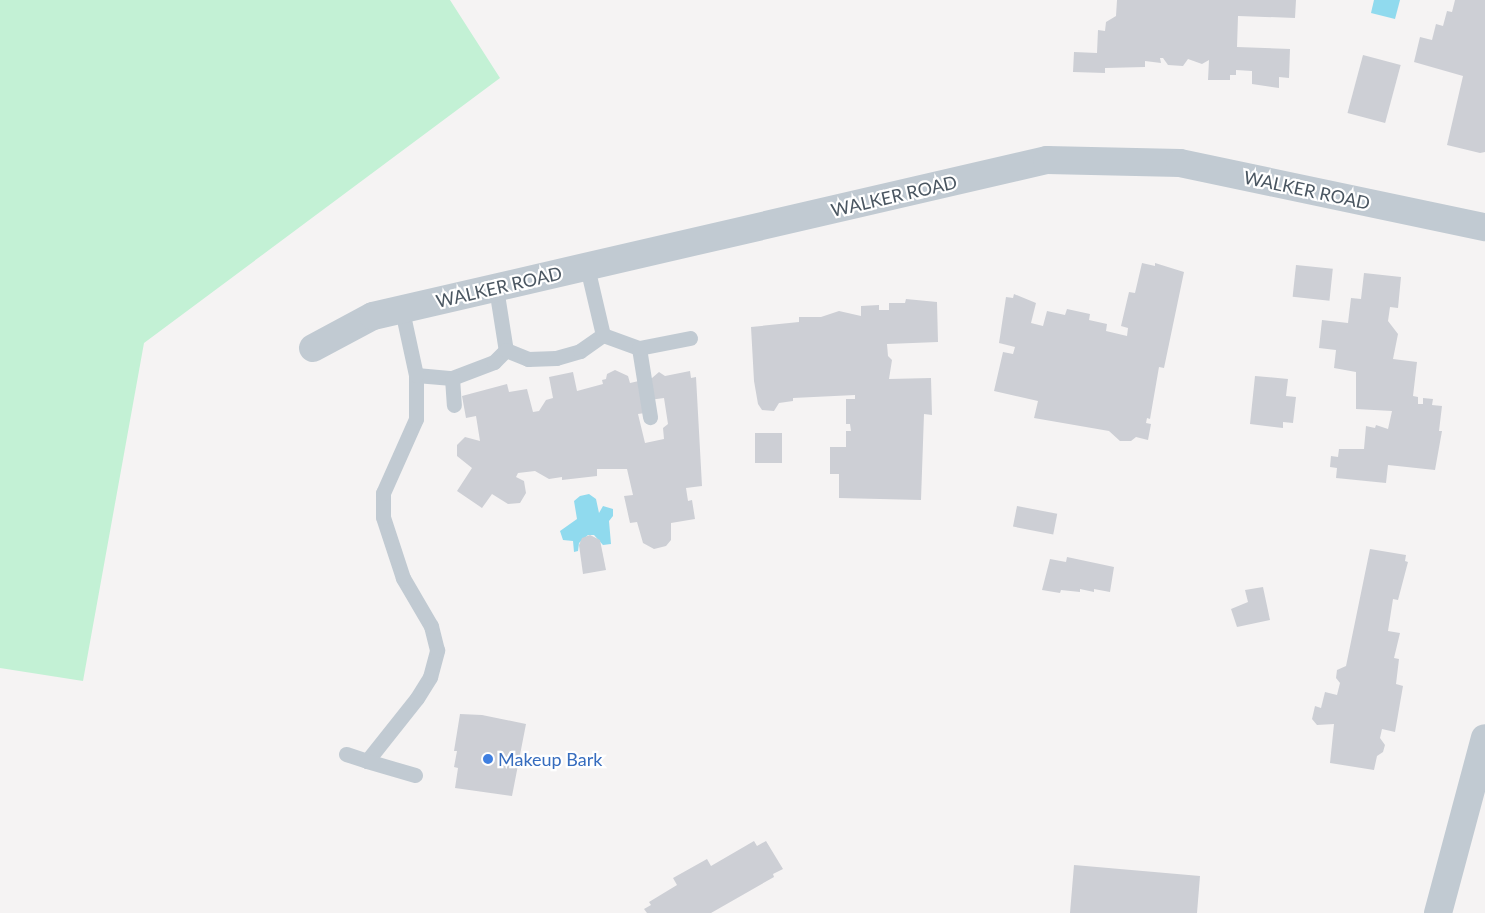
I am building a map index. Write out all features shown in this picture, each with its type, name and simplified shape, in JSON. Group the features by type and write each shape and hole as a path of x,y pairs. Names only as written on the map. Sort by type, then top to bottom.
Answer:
{"street":[{"name":"WALKER ROAD","path":"313,348 373,316 1047,160 1180,163 1485,227"},
{"path":"1438,913 1485,738"}],"lane":[{"path":"586,267 602,335"},
{"path":"496,288 506,351"},
{"path":"368,761 417,698 430,677 437,650 431,626 403,578 391,548 383,516 383,493 416,419 416,374 402,310"},
{"path":"602,335 639,348 690,338"},
{"path":"506,351 528,359 556,358 580,351 602,335"},
{"path":"639,348 650,417"},
{"path":"416,374 452,378 494,362 506,351"},
{"path":"452,378 454,405"},
{"path":"346,754 415,775"}],"green space":[{"path":"0,0 450,0 500,78 144,343 83,681 0,668"}],"water":[{"path":"1374,0 1400,0 1395,19 1371,13"},
{"path":"589,494 596,499 599,513 603,506 613,509 613,516 609,521 611,544 603,545 594,535 588,535 579,543 578,551 574,552 573,541 563,540 560,531 577,519 574,501 580,496"}],"building":[{"path":"1117,0 1296,0 1295,18 1238,16 1237,47 1290,49 1289,78 1279,77 1279,88 1252,84 1252,71 1236,70 1236,75 1230,75 1230,80 1208,80 1209,60 1202,64 1188,59 1183,66 1168,65 1163,58 1160,58 1161,63 1145,61 1145,67 1105,68 1105,73 1073,72 1074,52 1097,53 1098,30 1105,31 1106,22 1116,16"},
{"path":"1455,0 1485,0 1485,152 1480,153 1447,145 1463,76 1414,62 1420,37 1432,40 1436,24 1443,26 1447,11 1452,12"},
{"path":"1363,55 1401,65 1385,123 1347,113"},
{"path":"1142,263 1155,266 1155,263 1184,272 1164,368 1159,367 1150,419 1147,418 1146,423 1151,424 1148,440 1136,437 1131,441 1120,441 1109,431 1034,418 1038,401 994,391 1003,352 1013,354 1015,347 999,343 1006,297 1013,298 1014,294 1036,303 1031,323 1043,326 1047,311 1065,315 1067,309 1090,314 1089,320 1107,324 1106,331 1127,336 1128,328 1121,326 1129,292 1135,293"},
{"path":"1296,265 1333,269 1329,301 1293,297"},
{"path":"1364,273 1401,277 1398,308 1390,307 1388,321 1398,334 1393,359 1417,362 1413,396 1418,397 1418,404 1423,404 1423,398 1433,399 1432,405 1442,406 1439,431 1442,431 1435,470 1388,465 1386,483 1336,478 1337,468 1330,467 1331,456 1338,457 1339,449 1364,449 1366,426 1375,428 1376,425 1388,429 1392,411 1356,409 1356,372 1334,368 1336,350 1319,348 1322,320 1348,323 1351,298 1361,299"},
{"path":"906,299 937,302 938,342 887,344 888,356 892,360 889,379 931,378 932,415 924,414 921,500 839,498 839,474 830,474 830,447 846,447 846,431 851,431 850,424 846,424 846,399 855,399 855,395 793,398 793,401 779,403 774,411 762,410 758,404 754,381 751,327 799,322 799,317 821,317 839,311 861,316 861,306 879,305 879,310 889,310 889,303 905,303"},
{"path":"615,370 628,376 630,383 652,378 659,372 665,376 690,371 691,378 696,377 702,486 686,488 688,501 692,500 695,519 671,523 671,540 666,546 654,549 643,543 637,522 630,523 624,496 633,495 627,469 597,469 597,476 562,480 562,477 549,479 535,471 518,473 516,477 524,481 526,493 520,503 508,504 492,494 482,508 457,491 472,468 457,456 457,445 465,437 480,441 476,416 466,418 462,396 507,384 509,392 527,389 533,412 539,411 546,400 553,398 549,377 573,372 577,391 603,384 602,380 606,379 607,374","holes":["664,398 668,424 663,428 664,439 645,443 638,414 645,413 642,401"]},
{"path":"1255,376 1288,379 1286,396 1296,397 1293,423 1283,422 1283,428 1250,424"},
{"path":"755,433 782,433 782,463 755,463"},
{"path":"1017,506 1057,514 1053,534 1013,527"},
{"path":"590,535 600,540 606,570 583,574 579,545 582,538"},
{"path":"1370,549 1406,555 1405,561 1408,562 1398,600 1393,599 1388,631 1400,633 1394,658 1399,659 1396,684 1403,686 1395,732 1382,729 1380,738 1385,745 1383,752 1377,756 1374,770 1330,763 1334,724 1317,725 1312,719 1315,706 1321,708 1325,692 1337,695 1340,683 1336,678 1337,670 1346,666"},
{"path":"1067,557 1114,567 1110,592 1094,589 1094,592 1080,589 1080,592 1061,590 1060,593 1042,590 1050,559 1066,562"},
{"path":"1263,587 1270,620 1237,627 1231,609 1248,602 1245,590"},
{"name":"Makeup Bark","path":"460,714 482,715 526,724 512,796 455,788 458,768 454,767 457,751 454,751"},
{"path":"754,841 757,846 766,841 783,869 773,874 774,877 711,913 647,913 644,909 651,905 649,902 677,885 673,878 707,859 711,866"},
{"path":"1074,865 1200,876 1197,913 1070,913"}],"place":[{"name":"Makeup Bark","path":"488,759"}]}
